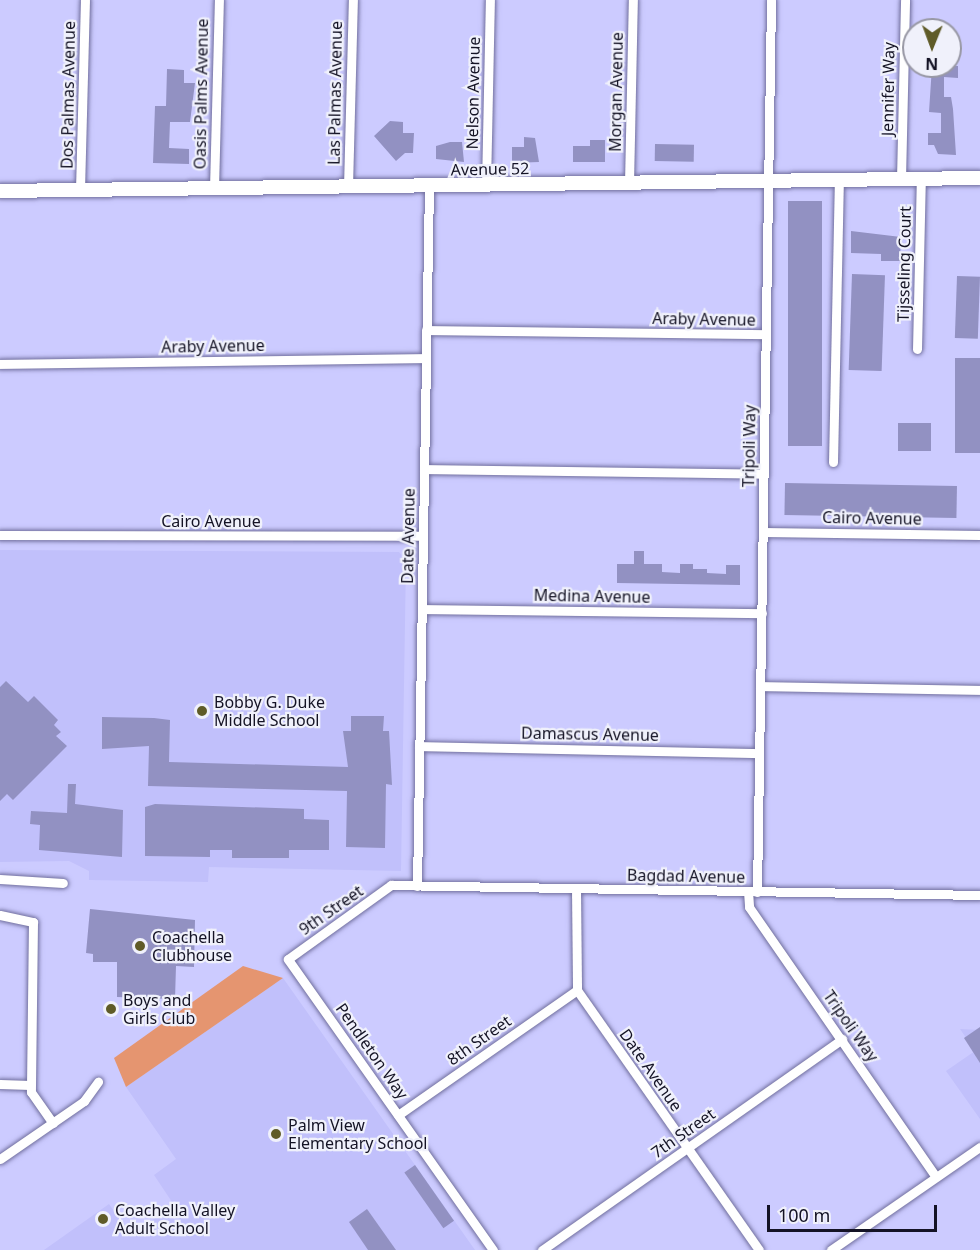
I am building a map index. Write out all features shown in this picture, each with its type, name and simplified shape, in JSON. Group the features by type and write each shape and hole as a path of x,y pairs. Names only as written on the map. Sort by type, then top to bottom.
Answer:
{"main road":[{"name":"Avenue 52","path":"0,191 980,178"}],"street":[{"name":"Dos Palmas Avenue","path":"80,190 85,0"},
{"name":"Oasis Palms Avenue","path":"214,188 219,0"},
{"name":"Las Palmas Avenue","path":"348,187 353,0"},
{"name":"Nelson Avenue","path":"486,186 490,0"},
{"name":"Morgan Avenue","path":"629,184 633,0"},
{"name":"Tripoli Way","path":"771,0 759,753 753,892 749,907 936,1177"},
{"name":"Jennifer Way","path":"901,178 905,0"},
{"name":"Tijsseling Court","path":"917,349 921,179"},
{"path":"833,462 839,180"},
{"name":"Date Avenue","path":"417,886 429,187"},
{"name":"Araby Avenue","path":"426,330 766,334"},
{"name":"Araby Avenue","path":"0,364 426,358"},
{"path":"424,469 764,474"},
{"name":"Cairo Avenue","path":"763,532 980,535"},
{"name":"Cairo Avenue","path":"0,535 423,536"},
{"name":"Medina Avenue","path":"422,609 762,613"},
{"path":"760,686 980,690"},
{"name":"Damascus Avenue","path":"419,746 759,753"},
{"path":"0,879 63,883"},
{"name":"Bagdad Avenue","path":"391,885 980,895"},
{"name":"9th Street","path":"288,959 391,885"},
{"path":"576,889 577,990"},
{"path":"0,915 33,922 30,1085 52,1123"},
{"name":"Pendleton Way","path":"288,959 493,1250"},
{"name":"Date Avenue","path":"577,990 759,1250"},
{"name":"8th Street","path":"398,1115 577,990"},
{"name":"7th Street","path":"542,1250 842,1039"},
{"path":"0,1159 84,1101 98,1082"},
{"path":"0,1084 30,1085"},
{"path":"831,1250 980,1146"}],"shaded area":[{"name":"Bobby G. Duke Middle School","path":"0,550 399,552 406,561 401,871 209,867 208,882 89,880 89,871 69,861 0,862"},
{"path":"243,966 283,978 126,1087 114,1058"},
{"name":"Palm View Elementary School","path":"283,978 475,1250 44,1250 109,1204 131,1235 174,1205 154,1175 176,1159 126,1087"},
{"path":"960,1029 980,1030 980,1119 946,1071 975,1051"}],"building":[{"path":"167,69 184,70 184,83 195,83 190,122 170,122 169,148 189,149 189,164 153,163 155,106 166,106"},
{"path":"931,78 944,78 944,97 951,97 953,109 956,155 938,154 934,145 928,145 928,133 941,133 941,113 929,112"},
{"path":"390,121 403,122 403,133 414,133 413,153 405,153 396,161 374,136"},
{"path":"524,137 535,138 539,162 512,163 512,147 524,147"},
{"path":"590,140 605,140 605,162 573,162 573,146 590,146"},
{"path":"450,142 462,142 464,162 436,159 436,146"},
{"path":"655,144 694,145 694,162 655,161"},
{"path":"788,201 822,201 822,446 788,446"},
{"path":"851,231 901,237 900,261 881,261 881,254 851,253"},
{"path":"852,274 885,275 882,371 849,370"},
{"path":"957,276 980,277 978,339 955,338"},
{"path":"955,358 980,358 980,453 955,453"},
{"path":"898,423 931,423 931,451 898,451"},
{"path":"785,483 957,486 956,518 784,515"},
{"path":"634,551 644,551 644,564 662,564 662,572 680,573 680,564 693,564 693,569 707,569 707,573 726,574 726,565 740,565 740,585 617,583 617,564 634,564"},
{"path":"6,681 28,702 34,696 58,720 54,725 61,732 56,736 67,746 13,800 7,794 0,801 0,687"},
{"path":"351,716 384,716 383,731 389,731 392,785 386,784 385,848 346,847 347,791 148,786 149,746 102,749 102,717 154,718 170,720 169,762 348,767 343,731 351,731"},
{"path":"68,784 76,784 75,804 123,810 122,857 39,850 40,825 30,824 31,811 67,813"},
{"path":"155,804 304,809 304,819 329,820 329,850 289,850 289,858 232,858 232,850 210,850 210,857 145,856 145,807"},
{"name":"Coachella Clubhouse","path":"90,909 195,920 194,967 176,966 175,999 117,997 117,962 93,962 93,954 86,953"},
{"path":"980,1027 980,1063 964,1038"},
{"path":"415,1165 454,1221 443,1228 404,1172"},
{"path":"367,1209 396,1250 368,1250 349,1222"}],"place":[{"name":"Bobby G. Duke Middle School","path":"202,711"},
{"name":"Coachella Clubhouse","path":"140,946"},
{"name":"Boys and Girls Club","path":"111,1009"},
{"name":"Palm View Elementary School","path":"276,1134"},
{"name":"Coachella Valley Adult School","path":"103,1219"}]}
